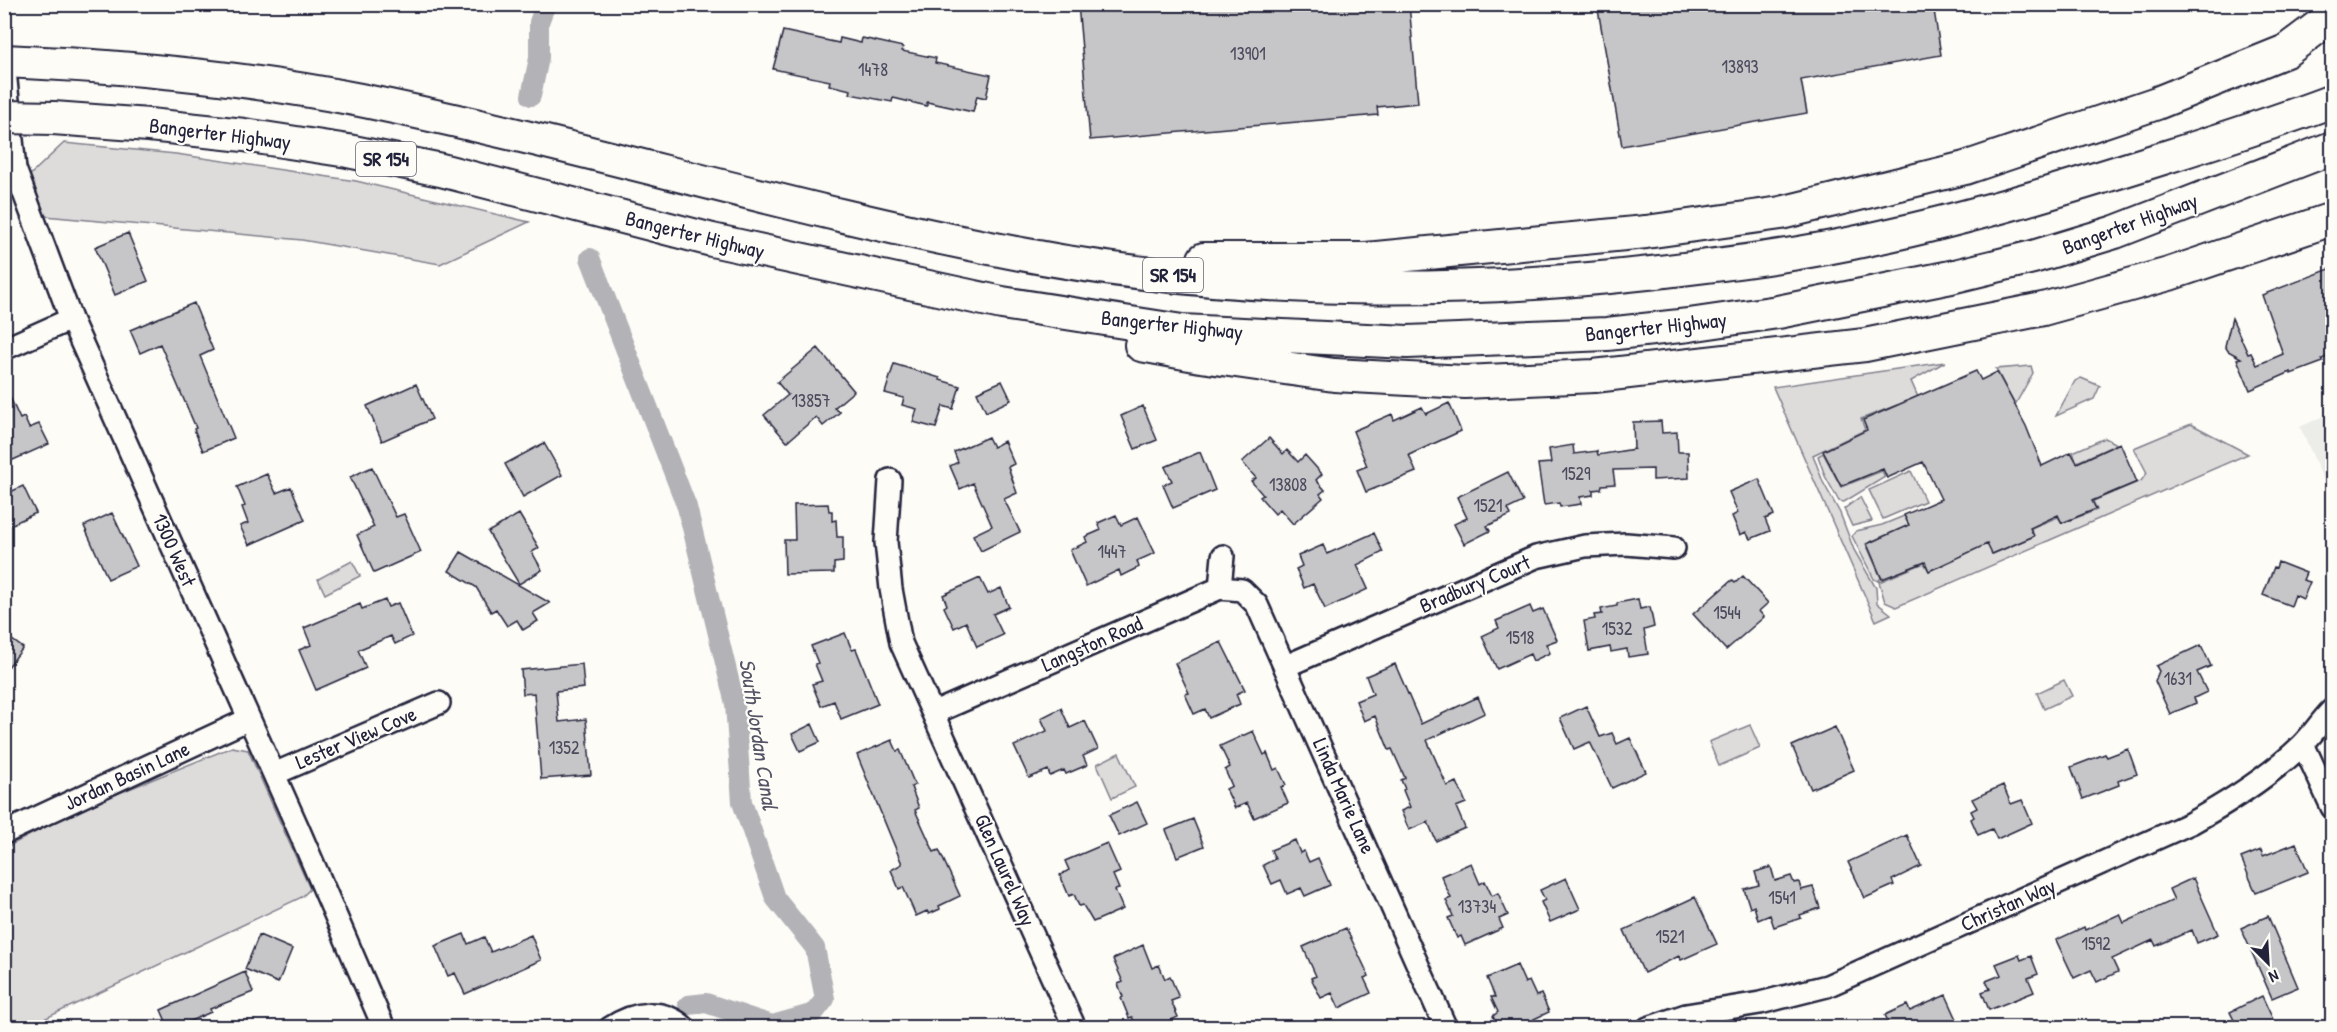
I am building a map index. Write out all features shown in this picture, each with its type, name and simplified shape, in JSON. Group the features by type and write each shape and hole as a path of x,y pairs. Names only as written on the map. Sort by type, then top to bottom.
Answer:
{"highway":[{"path":"2286,51 2323,23 2332,11"},
{"path":"1014,253 1218,260 1366,259 1646,232 1781,213 1965,168 2157,103 2286,51 2332,42"},
{"name":"SR 154","path":"4,61 159,71 296,89 359,100 471,124 866,222 1014,253 1200,278 1308,286 1410,288 1597,279 1767,259 1902,232 1976,215 2045,195 2287,118 2332,101"},
{"name":"Bangerter Highway","path":"4,117 149,125 244,135 348,152 441,170 712,240 1002,303 1182,331 1408,342 1607,334 1689,325 1778,312 1951,276 2033,257 2115,232 2332,148"},
{"path":"712,240 803,272 1024,323 1201,356 1334,375 1465,382 1594,376 1865,345 2043,309 2169,274 2332,219"}],"street":[{"name":"1300 West","path":"4,61 15,169 71,319 274,774 384,1028"},
{"path":"4,349 71,319"},
{"name":"Glen Laurel Way","path":"890,480 886,542 891,589 901,643 1075,1028"},
{"name":"Bradbury Court","path":"1286,666 1536,557 1585,546 1626,544 1674,548"},
{"path":"1220,588 1223,556"},
{"name":"Langston Road","path":"934,713 1220,588"},
{"name":"Linda Marie Lane","path":"1220,588 1242,590 1257,605 1446,1028"},
{"name":"Lester View Cove","path":"274,774 439,703"},
{"name":"Christan Way","path":"1648,1028 1686,1015 1760,1003 1827,986 2191,823 2257,783 2303,744 2332,710"},
{"name":"Jordan Basin Lane","path":"4,834 249,719"},
{"path":"2303,744 2332,807"},
{"path":"610,1028 633,1016 652,1013 667,1016 685,1028"}],"shaded area":[{"path":"64,143 176,154 356,181 529,222 440,264 302,240 45,216 30,175"},
{"path":"1945,362 1911,381 1921,404 1902,413 1897,405 1861,419 1865,430 1813,455 1823,482 1840,513 1854,550 1876,588 1877,603 1891,614 1876,621 1773,387"},
{"path":"2031,366 2033,373 2015,405 1996,369"},
{"path":"2081,378 2100,386 2094,399 2056,416 2075,381"},
{"path":"2332,412 2332,499 2300,427"},
{"path":"2191,424 2248,454 1896,607 1885,602 1879,582 1924,563 1929,571 1964,555 1983,536 1993,554 2034,536 2031,528 2058,517 2062,523 2097,510 2093,501 2141,481 2147,473 2134,448"},
{"path":"2105,438 2117,444 2077,462 2073,452"},
{"path":"1823,453 1841,487 1882,471 1885,477 1844,502 1839,501 1825,476 1818,456"},
{"path":"1911,471 1925,501 1883,519 1869,490"},
{"path":"1860,497 1872,521 1852,526 1844,509"},
{"path":"1904,516 1909,525 1866,544 1881,578 1878,581 1874,579 1852,536 1856,531 1882,525"},
{"path":"352,561 360,576 325,594 318,579"},
{"path":"2064,680 2072,696 2044,709 2037,693"},
{"path":"1750,725 1760,748 1719,766 1709,742"},
{"path":"232,747 248,750 310,889 302,897 27,1027 5,1028 5,848 80,809"},
{"path":"1119,753 1135,787 1112,798 1097,764"}],"building":[{"path":"1078,4 1409,4 1418,103 1377,107 1378,115 1090,140"},
{"path":"1597,4 1933,4 1941,55 1801,80 1807,113 1622,146"},
{"path":"783,31 839,43 840,38 861,43 862,38 903,47 902,51 936,58 935,63 991,75 986,98 977,96 973,112 927,102 927,106 893,98 892,102 850,94 851,90 829,85 830,81 773,69"},
{"path":"128,233 148,281 115,295 95,247"},
{"path":"2332,268 2332,355 2322,359 2323,362 2291,374 2291,372 2250,390 2237,359 2241,358 2228,351 2225,346 2232,318 2248,354 2251,353 2257,365 2283,354 2262,295"},
{"path":"194,303 213,350 200,356 234,438 203,451 194,429 196,428 160,344 140,353 130,330"},
{"path":"818,348 854,391 834,408 840,412 823,426 816,417 787,442 764,415 788,395 777,382"},
{"path":"894,364 960,386 953,409 943,406 936,428 913,422 917,409 902,405 904,398 885,393"},
{"path":"1976,371 1981,380 1997,372 2026,426 2042,466 2071,452 2077,463 2120,443 2137,482 2092,501 2096,509 2062,523 2058,515 2030,528 2034,536 1992,554 1987,544 1929,571 1925,562 1882,579 1867,544 1909,525 1904,515 1941,499 1923,462 1887,478 1883,469 1841,486 1823,451 1867,430 1863,420"},
{"path":"1002,381 1011,400 986,412 977,392"},
{"path":"4,384 20,419 24,417 29,428 39,424 49,444 4,464"},
{"path":"416,384 432,419 382,441 367,406"},
{"path":"1449,403 1461,431 1409,455 1416,472 1366,492 1357,470 1367,466 1353,431 1392,414 1394,420 1422,407 1426,414"},
{"path":"1143,406 1157,440 1135,449 1121,416"},
{"path":"1661,421 1662,433 1677,432 1678,452 1688,452 1689,478 1653,480 1653,469 1613,470 1615,484 1602,485 1601,489 1593,490 1593,495 1580,497 1581,504 1560,507 1559,503 1544,505 1538,464 1551,463 1549,449 1573,445 1574,454 1597,451 1598,455 1634,449 1633,422"},
{"path":"988,437 993,447 1004,441 1014,464 1008,467 1017,493 1004,499 1020,532 981,551 973,535 992,526 973,483 960,489 950,466 958,462 954,452"},
{"path":"1269,438 1283,454 1287,450 1298,462 1305,455 1322,474 1316,480 1325,490 1320,494 1323,498 1293,524 1280,509 1275,514 1260,497 1263,495 1251,481 1256,478 1242,462"},
{"path":"544,443 562,475 523,497 505,464"},
{"path":"1200,452 1215,490 1173,508 1163,485 1172,481 1165,467"},
{"path":"372,467 396,517 404,514 421,552 374,573 357,535 374,527 350,477"},
{"path":"1508,472 1523,502 1508,509 1511,515 1487,526 1490,531 1464,544 1454,524 1467,518 1457,497"},
{"path":"267,474 276,493 291,487 305,520 249,545 240,526 248,523 242,507 245,506 237,487"},
{"path":"1759,479 1774,515 1765,519 1770,531 1750,539 1746,532 1740,535 1732,516 1738,513 1729,492"},
{"path":"23,486 36,513 4,528 4,495"},
{"path":"828,504 829,511 832,511 832,521 836,520 837,537 843,537 843,562 834,563 834,573 785,574 784,540 795,540 794,505"},
{"path":"112,513 137,566 108,579 84,526"},
{"path":"519,514 539,548 532,552 542,570 519,584 488,532"},
{"path":"1116,515 1121,525 1138,517 1155,553 1137,561 1139,567 1121,576 1119,570 1086,586 1070,550 1087,542 1085,537 1101,530 1098,523"},
{"path":"1374,533 1383,552 1357,565 1368,589 1325,609 1313,584 1304,588 1296,569 1302,566 1298,556 1323,545 1327,554"},
{"path":"461,552 550,603 533,613 538,621 523,630 517,620 507,626 496,609 491,612 476,587 449,571"},
{"path":"2278,562 2306,573 2303,580 2310,582 2303,599 2295,595 2291,606 2263,595"},
{"path":"1743,576 1768,603 1759,611 1764,617 1726,650 1693,614 1732,580 1735,583"},
{"path":"980,578 988,594 1001,588 1009,607 993,614 1003,635 977,647 966,622 954,628 944,607 947,605 943,595"},
{"path":"1638,599 1640,609 1650,607 1654,627 1644,630 1648,654 1628,657 1627,649 1611,652 1610,647 1589,651 1584,621 1595,619 1594,615 1602,614 1601,609"},
{"path":"385,600 388,607 398,603 412,636 395,644 391,636 358,650 366,668 316,690 299,650 311,645 304,628 360,604 362,609"},
{"path":"1530,606 1533,613 1543,609 1557,640 1546,644 1550,653 1533,661 1530,654 1497,669 1482,636 1499,628 1496,621"},
{"path":"845,633 852,650 856,649 878,704 841,719 834,701 821,706 812,684 822,681 811,646"},
{"path":"4,634 23,648 4,672"},
{"path":"1221,642 1245,690 1236,694 1240,704 1209,718 1205,709 1194,714 1185,694 1189,693 1175,663"},
{"path":"2201,645 2211,666 2197,672 2207,692 2194,698 2196,703 2170,714 2155,681 2159,671 2156,666"},
{"path":"582,664 584,688 556,691 559,722 586,719 591,775 541,779 534,693 523,694 521,670"},
{"path":"1395,664 1421,724 1478,697 1485,713 1427,740 1447,786 1457,782 1466,803 1456,807 1465,828 1436,841 1428,822 1409,830 1401,811 1410,807 1401,780 1405,778 1392,749 1389,750 1375,716 1364,721 1356,701 1373,694 1366,676"},
{"path":"1586,706 1600,737 1612,733 1617,744 1630,738 1646,772 1612,788 1590,742 1574,749 1560,718"},
{"path":"1061,708 1070,728 1085,721 1098,749 1083,756 1087,765 1066,774 1064,770 1050,776 1048,770 1029,778 1014,746 1047,731 1041,718"},
{"path":"812,724 820,742 800,751 792,734"},
{"path":"1835,727 1854,770 1811,789 1792,746"},
{"path":"1253,731 1264,755 1267,753 1274,770 1278,768 1286,785 1281,787 1288,803 1254,818 1247,803 1235,808 1226,789 1232,786 1225,770 1230,767 1220,746"},
{"path":"892,740 897,751 900,750 915,785 911,787 919,808 915,810 934,852 939,850 960,896 939,906 940,909 929,914 927,911 916,916 903,887 899,889 891,870 902,864 857,755"},
{"path":"2128,749 2137,774 2118,781 2119,785 2083,799 2071,767 2105,754 2107,757"},
{"path":"2003,785 2011,804 2022,800 2032,823 1997,839 1992,829 1978,835 1971,819 1974,817 1971,811 1977,808 1972,799"},
{"path":"1137,802 1147,823 1119,836 1109,815"},
{"path":"1193,819 1204,846 1177,857 1166,830"},
{"path":"1907,835 1921,866 1892,880 1894,885 1865,898 1848,862"},
{"path":"1295,840 1300,853 1304,851 1309,862 1318,858 1330,885 1305,896 1301,888 1287,894 1281,880 1272,884 1263,865 1275,859 1271,850"},
{"path":"1107,843 1120,872 1113,875 1119,889 1115,890 1123,909 1093,922 1083,905 1079,906 1074,894 1069,896 1060,875 1069,870 1065,861"},
{"path":"2296,843 2308,872 2256,893 2241,858 2261,850 2263,856"},
{"path":"1471,863 1480,884 1485,881 1492,896 1498,893 1508,915 1499,919 1503,928 1465,945 1461,936 1457,938 1448,918 1453,916 1446,900 1451,898 1441,876"},
{"path":"1771,867 1775,881 1791,876 1794,883 1799,882 1801,890 1813,887 1820,908 1800,915 1801,918 1774,927 1770,915 1758,920 1754,906 1750,908 1744,889 1759,885 1755,872"},
{"path":"1566,878 1580,909 1550,922 1541,902 1545,900 1540,890"},
{"path":"2193,878 2218,934 2197,943 2192,930 2156,946 2153,940 2112,959 2118,972 2097,982 2091,970 2074,978 2056,940 2120,914 2124,923 2174,900 2169,889"},
{"path":"1695,897 1717,944 1681,960 1679,956 1644,973 1624,930"},
{"path":"2268,916 2298,987 2272,998 2241,928"},
{"path":"1346,928 1369,976 1364,978 1371,993 1339,1008 1332,993 1321,998 1311,978 1316,976 1303,947"},
{"path":"464,934 468,944 484,937 491,952 531,935 541,960 465,994 455,973 448,976 435,946"},
{"path":"259,935 292,949 278,983 245,969"},
{"path":"1143,945 1152,968 1159,965 1165,979 1170,976 1179,998 1171,1001 1178,1017 1154,1028 1137,1028 1132,1017 1129,1018 1118,984 1123,982 1113,959"},
{"path":"2019,955 2021,960 2031,956 2038,974 2028,978 2034,992 1989,1010 1982,992 1990,989 1986,981 2001,975 1996,964"},
{"path":"1517,965 1525,983 1529,981 1536,996 1541,994 1549,1012 1534,1019 1537,1028 1498,1028 1493,1016 1498,1012 1491,997 1495,997 1487,978"},
{"path":"245,972 253,992 210,1009 211,1012 174,1028 169,1028 161,1010"},
{"path":"1946,995 1961,1028 1874,1028 1888,1021 1885,1015 1907,1005 1910,1011"},
{"path":"2262,996 2277,1028 2238,1028 2230,1012"}],"waterway":[{"name":"South Jordan Canal","path":"531,96 539,58 539,22 546,4"},
{"name":"South Jordan Canal","path":"590,258 687,507 735,704 742,802 775,898 815,948 825,999 814,1013 772,1025 706,1003 688,1005"}]}
